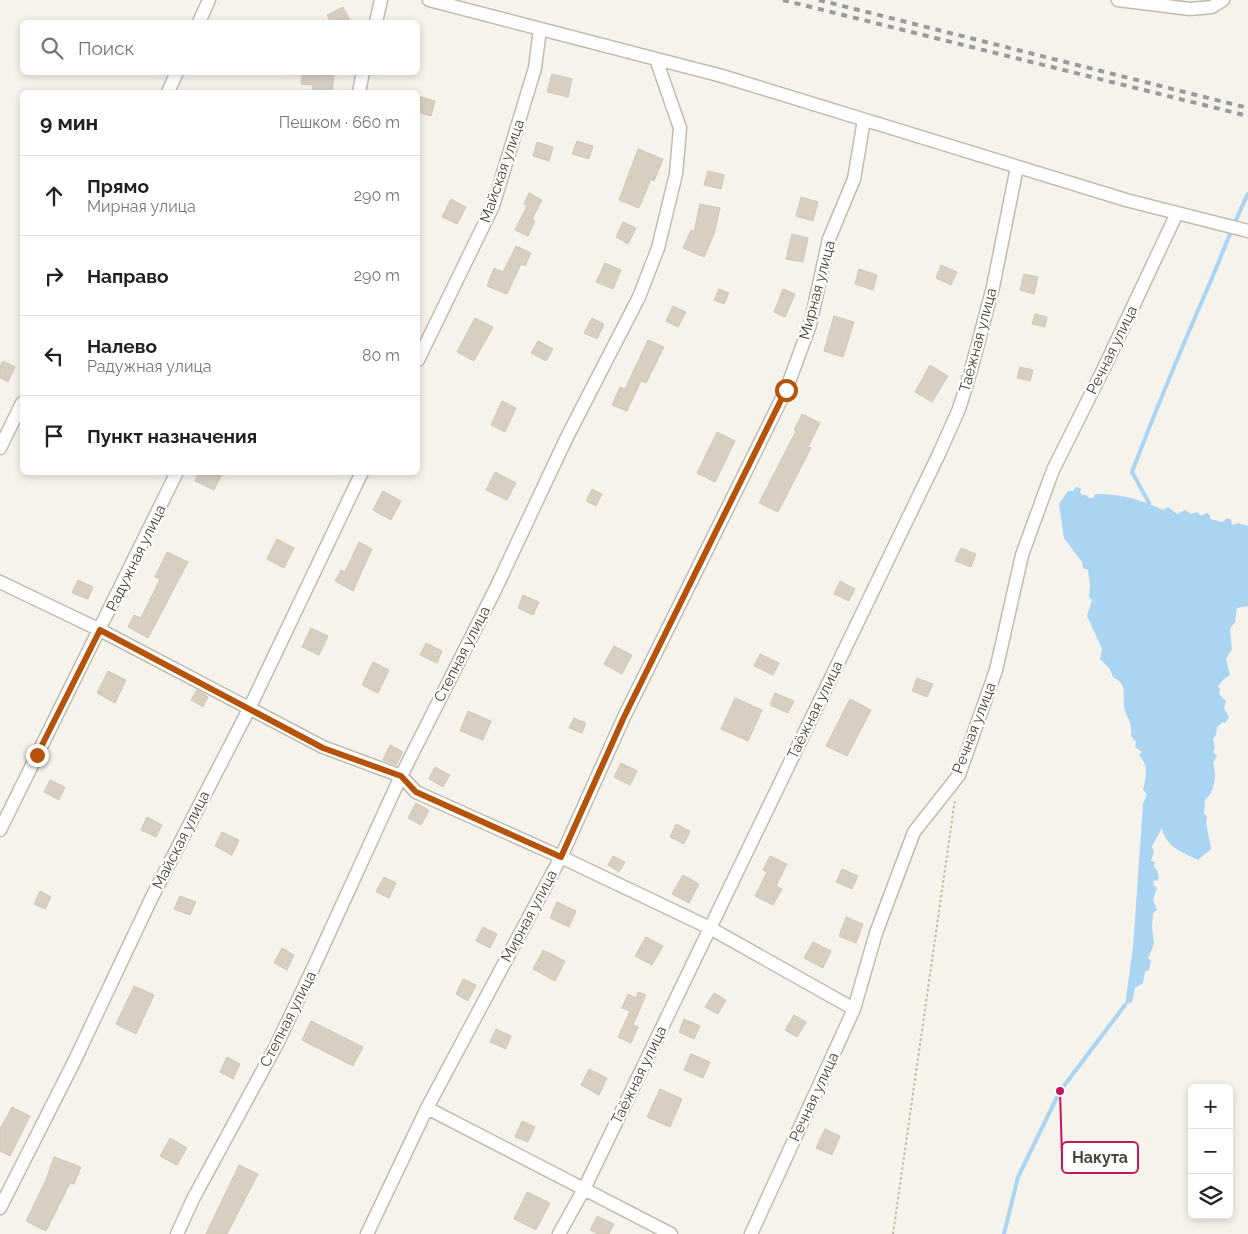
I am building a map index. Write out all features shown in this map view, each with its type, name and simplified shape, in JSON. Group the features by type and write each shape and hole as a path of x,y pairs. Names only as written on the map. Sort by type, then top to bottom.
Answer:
{"street":[{"path":"200,20 209,0"},
{"path":"376,20 381,0"},
{"path":"429,0 722,76 1126,200 1244,230"},
{"path":"1119,0 1190,9 1212,7 1223,0"},
{"name":"Майская улица","path":"420,356 493,206 535,68 540,29"},
{"name":"Степная улица","path":"177,1234 193,1199 277,1044 401,776 495,590 567,437 639,297 658,248 676,174 680,128 656,59"},
{"path":"169,90 176,75"},
{"path":"358,90 362,75"},
{"name":"Мирная улица","path":"367,1234 428,1108 561,857 624,717 786,390 810,325 829,239 854,179 864,120"},
{"name":"Таёжная улица","path":"560,1234 584,1189 959,409 972,370 993,286 1017,166"},
{"name":"Речная улица","path":"751,1234 854,1009 876,933 914,832 959,775 996,670 1022,555 1053,470 1104,368 1177,213"},
{"path":"1,443 20,407"},
{"name":"Радужная улица","path":"0,830 176,475"},
{"name":"Майская улица","path":"0,1208 74,1062 151,899 248,709 361,475"},
{"path":"0,582 100,630 323,748 401,776 416,792 561,857 710,928 854,1009"},
{"path":"428,1108 671,1234"}],"path":[{"path":"894,1234 956,794"}],"water":[{"path":"1076,487 1081,488 1080,492 1082,495 1086,495 1089,498 1093,498 1095,494 1121,496 1139,500 1163,510 1168,507 1177,514 1185,510 1191,514 1197,512 1201,516 1207,513 1210,515 1210,519 1223,522 1227,518 1231,520 1232,525 1238,523 1248,526 1248,606 1237,608 1235,622 1230,629 1232,649 1226,659 1230,675 1218,686 1220,689 1219,694 1226,701 1224,708 1229,717 1225,723 1223,722 1217,727 1216,735 1213,739 1215,748 1213,752 1217,756 1213,763 1215,778 1213,788 1205,800 1204,813 1207,817 1206,822 1211,849 1198,860 1181,852 1171,844 1167,840 1162,828 1152,846 1154,852 1151,861 1155,862 1154,867 1159,878 1157,881 1154,880 1153,885 1157,888 1153,900 1157,910 1153,913 1154,944 1148,958 1151,961 1149,970 1145,972 1143,983 1135,988 1132,1002 1125,1005 1133,948 1143,804 1147,794 1143,790 1146,771 1139,755 1142,752 1135,747 1136,742 1131,736 1131,727 1125,709 1123,686 1113,677 1110,669 1100,659 1102,649 1087,616 1092,600 1089,597 1088,570 1083,568 1082,562 1064,538 1059,504 1068,491 1073,491"}],"building":[{"path":"343,7 350,20 330,20 327,15"},
{"path":"552,74 572,79 568,97 547,92"},
{"path":"302,75 334,76 332,90 312,90 313,85 301,84"},
{"path":"420,97 435,101 431,116 420,113"},
{"path":"577,141 593,146 589,159 572,154"},
{"path":"537,142 553,147 549,161 533,156"},
{"path":"638,149 663,159 654,181 651,179 639,208 619,200"},
{"path":"708,171 724,175 721,189 704,185"},
{"path":"529,193 542,200 532,219 535,221 528,236 515,230 527,206 524,204"},
{"path":"801,197 818,202 813,221 796,216"},
{"path":"451,199 466,207 457,224 442,217"},
{"path":"700,204 720,208 714,234 704,257 683,248 691,230 694,232"},
{"path":"623,222 636,228 628,244 616,237"},
{"path":"792,234 808,238 803,262 786,259"},
{"path":"516,246 531,253 525,266 521,264 507,294 487,286 494,268 503,272"},
{"path":"605,263 621,270 613,289 596,282"},
{"path":"941,265 957,272 951,285 936,278"},
{"path":"859,269 877,275 873,290 855,284"},
{"path":"1024,274 1038,277 1034,294 1020,290"},
{"path":"719,289 729,293 724,304 714,300"},
{"path":"783,289 795,294 785,317 774,312"},
{"path":"673,306 686,312 678,327 666,321"},
{"path":"1035,314 1047,317 1045,327 1032,324"},
{"path":"834,316 854,322 843,357 824,351"},
{"path":"475,318 493,327 474,361 457,352"},
{"path":"592,318 604,324 597,339 584,333"},
{"path":"648,340 664,347 646,383 641,381 627,411 612,405 620,387 625,389"},
{"path":"538,341 553,349 546,361 531,353"},
{"path":"3,361 15,367 8,382 0,378 0,366"},
{"path":"930,365 948,376 932,402 915,392"},
{"path":"1020,367 1033,370 1030,381 1017,378"},
{"path":"502,401 516,408 505,432 491,425"},
{"path":"802,414 820,423 808,447 811,448 778,512 759,503 796,431 794,430"},
{"path":"717,432 735,441 715,482 697,473"},
{"path":"495,472 516,483 507,500 486,490"},
{"path":"198,475 222,475 214,490 195,481"},
{"path":"592,489 602,494 596,506 586,501"},
{"path":"383,491 401,501 391,520 373,510"},
{"path":"277,539 294,548 284,568 267,559"},
{"path":"359,542 372,549 353,591 335,581 341,570 345,572"},
{"path":"961,548 976,554 971,567 955,561"},
{"path":"167,552 188,562 148,638 128,627 134,615 141,618 160,579 155,577"},
{"path":"78,580 93,587 88,599 72,593"},
{"path":"840,581 855,589 849,601 834,594"},
{"path":"523,595 539,602 533,615 518,608"},
{"path":"311,628 328,636 319,655 302,647"},
{"path":"426,643 442,651 437,663 420,655"},
{"path":"614,646 632,655 622,674 604,664"},
{"path":"760,654 779,663 773,675 754,666"},
{"path":"373,662 389,670 378,693 362,685"},
{"path":"108,671 126,680 115,703 97,693"},
{"path":"917,678 933,684 927,697 912,691"},
{"path":"197,690 208,697 203,707 191,700"},
{"path":"775,693 794,701 788,713 770,705"},
{"path":"735,698 762,710 748,741 721,729"},
{"path":"850,699 871,710 847,756 826,746"},
{"path":"468,711 491,721 483,740 460,731"},
{"path":"574,718 586,723 582,733 569,728"},
{"path":"390,745 403,752 396,765 383,760"},
{"path":"621,763 637,771 630,785 614,777"},
{"path":"435,767 450,775 443,787 429,779"},
{"path":"50,780 65,787 59,800 44,792"},
{"path":"416,803 429,810 421,825 408,818"},
{"path":"147,817 162,825 156,837 141,830"},
{"path":"676,824 690,831 684,844 670,837"},
{"path":"222,832 239,840 232,855 215,846"},
{"path":"613,856 625,862 619,872 608,865"},
{"path":"770,856 787,864 776,886 782,889 773,905 755,896 767,872 763,870"},
{"path":"842,869 858,876 852,889 836,882"},
{"path":"683,875 699,884 689,903 672,894"},
{"path":"384,877 396,883 389,898 376,892"},
{"path":"40,891 51,897 45,909 34,904"},
{"path":"180,896 196,902 190,915 174,909"},
{"path":"557,902 576,911 569,927 550,918"},
{"path":"846,917 863,924 856,943 839,936"},
{"path":"483,927 497,934 490,948 476,941"},
{"path":"646,937 663,946 652,965 635,956"},
{"path":"813,942 831,951 823,968 804,958"},
{"path":"282,948 294,955 287,970 274,963"},
{"path":"543,950 565,961 555,981 533,969"},
{"path":"463,979 476,985 468,1001 456,994"},
{"path":"134,986 154,995 136,1034 116,1024"},
{"path":"638,992 646,995 633,1025 638,1027 631,1043 618,1037 630,1011 622,1008 628,994 636,998"},
{"path":"714,993 726,1000 718,1014 705,1007"},
{"path":"794,1015 806,1022 797,1037 785,1030"},
{"path":"684,1019 700,1026 694,1039 679,1032"},
{"path":"311,1021 363,1047 353,1066 302,1040"},
{"path":"496,1029 511,1036 506,1049 490,1042"},
{"path":"691,1054 710,1062 703,1078 684,1070"},
{"path":"227,1057 240,1064 233,1079 220,1072"},
{"path":"589,1069 607,1078 599,1095 581,1085"},
{"path":"660,1089 682,1099 670,1127 647,1117"},
{"path":"12,1107 30,1116 10,1156 0,1151 0,1129"},
{"path":"522,1121 535,1127 528,1142 515,1137"},
{"path":"825,1129 840,1136 832,1155 816,1148"},
{"path":"170,1138 187,1148 177,1165 160,1156"},
{"path":"54,1157 81,1167 74,1184 70,1183 46,1231 26,1221 46,1180"},
{"path":"239,1165 258,1174 227,1234 206,1234"},
{"path":"527,1192 550,1203 536,1230 514,1219"},
{"path":"597,1216 614,1224 609,1234 598,1234 590,1230"}],"waterway":[{"path":"1149,503 1132,472 1179,355 1248,194"},
{"path":"1004,1234 1018,1177 1060,1091 1125,1005"}],"railway":[{"path":"783,0 1248,116"},
{"path":"819,0 1248,108"}],"place":[{"name":"Накута","path":"1060,1091"}],"route":[{"path":"37,755 100,630 323,748 401,776 416,792 459,813 561,857 624,717 786,390"}]}
